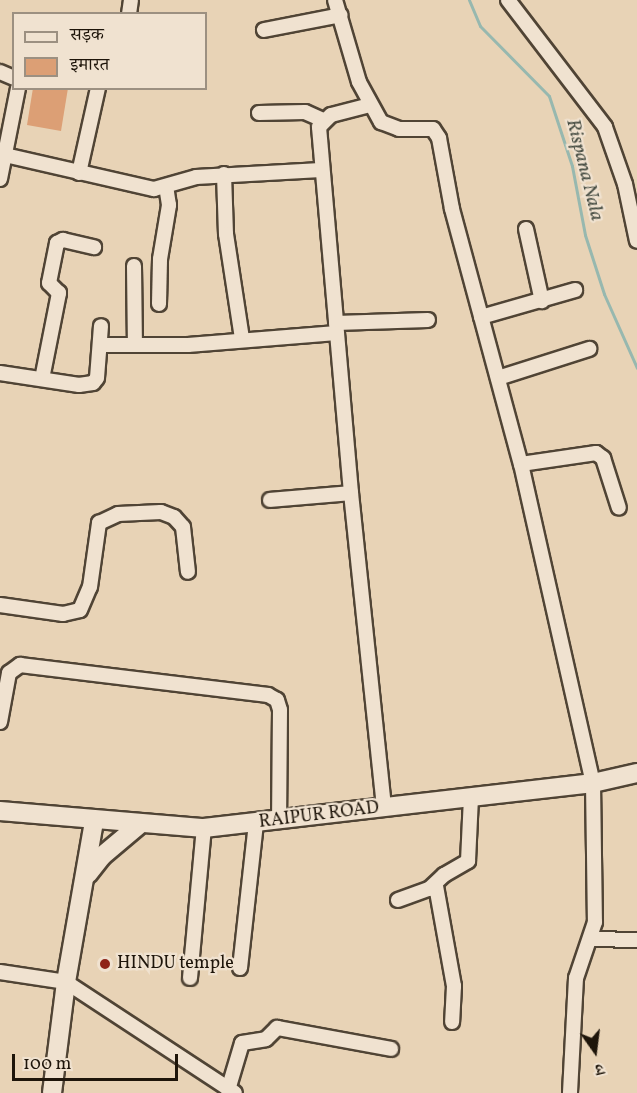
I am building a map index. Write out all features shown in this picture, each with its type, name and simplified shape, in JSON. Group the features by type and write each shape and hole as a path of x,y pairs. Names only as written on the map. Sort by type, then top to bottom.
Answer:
{"main road":[{"name":"RAIPUR ROAD","path":"0,811 94,821 204,828 256,824 593,783 637,773"},
{"path":"52,1093 66,982 94,821"},
{"path":"85,879 102,856 140,824"}],"street":[{"path":"335,0 350,55 370,105 381,122 399,129 433,129 439,138 452,209 521,464 593,783 597,883 591,939 576,978 570,1093"},
{"path":"508,0 605,127 625,184 637,241"},
{"path":"264,30 340,15"},
{"path":"0,179 18,90"},
{"path":"80,173 98,90"},
{"path":"259,113 305,112 323,120 370,105"},
{"path":"323,120 320,127 321,170 351,493 384,807"},
{"path":"5,155 141,188 166,187 196,177 224,174 321,170"},
{"path":"224,174 225,234 242,339"},
{"path":"159,304 160,259 169,205 166,187"},
{"path":"526,229 542,301"},
{"path":"42,379 59,293 49,283 57,243 63,240 94,247"},
{"path":"134,266 135,345"},
{"path":"481,317 575,290"},
{"path":"101,345 242,339 428,320"},
{"path":"0,373 79,385 93,383 101,345 101,326"},
{"path":"498,378 589,349"},
{"path":"521,464 596,453 603,458 619,508"},
{"path":"270,500 351,493"},
{"path":"0,605 63,614 80,610 90,587 99,523 118,514 161,512 174,517 183,527 188,572"},
{"path":"0,722 9,673 20,664 268,695 277,700 280,710 279,821"},
{"path":"398,900 436,885 470,856 471,797"},
{"path":"240,968 256,824"},
{"path":"189,978 204,828"},
{"path":"436,885 454,986 452,1022"},
{"path":"591,939 637,940"},
{"path":"0,972 66,982 231,1091 242,1043 266,1040 277,1028 391,1049"}],"building":[{"path":"33,90 68,90 61,131 27,125"}],"waterway":[{"name":"Rispana Nala","path":"469,0 480,26 549,96 572,166 585,235 604,294 637,368"}],"place":[{"name":"HINDU temple","path":"105,964"}]}
